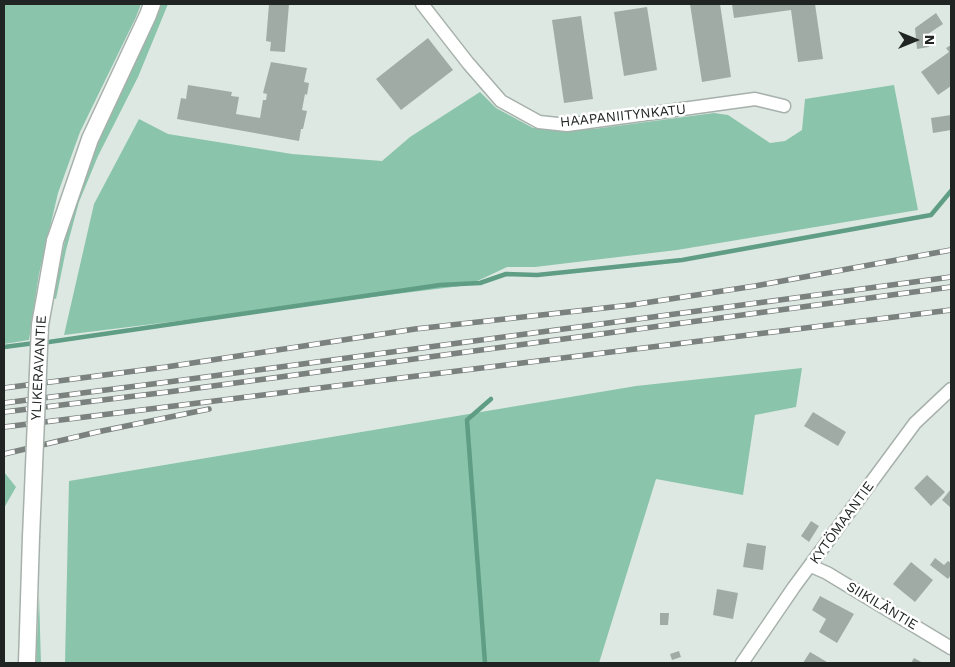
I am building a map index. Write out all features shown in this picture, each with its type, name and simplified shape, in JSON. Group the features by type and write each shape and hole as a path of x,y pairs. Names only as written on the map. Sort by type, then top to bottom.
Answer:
{"street":[{"name":"YLIKERAVANTIE","path":"27,663 40,325 56,241 90,139 152,4"},
{"name":"HAAPANIITYNKATU","path":"422,4 468,63 501,101 539,122 566,125 755,100 784,106"},
{"name":"KYTÖMAANTIE","path":"748,662 794,587 915,423 951,389"},
{"name":"SIIKILÄNTIE","path":"811,566 827,572 951,648"}],"green space":[{"path":"4,4 141,4 80,132 58,193 39,274 29,340 4,344"},
{"path":"157,4 168,4 138,77 98,156 79,202 66,250 56,299 53,298 72,206 80,182"},
{"path":"894,85 918,210 677,250 535,267 507,267 469,285 64,335 94,204 139,119 168,134 292,154 382,161 410,137 480,92 496,108 533,128 594,129 714,113 728,115 770,143 785,141 802,130 805,99"},
{"path":"802,368 796,407 755,415 743,495 656,479 599,663 65,663 69,481 636,386"},
{"path":"4,472 16,487 4,508"},
{"path":"39,596 41,663 36,663"}],"building":[{"path":"269,4 289,4 285,52 270,51 271,42 266,41"},
{"path":"690,4 720,4 731,77 702,82"},
{"path":"732,4 815,4 823,59 798,62 791,10 734,18"},
{"path":"647,7 657,70 624,76 614,12"},
{"path":"936,13 943,24 928,34 929,47 917,49 915,28"},
{"path":"581,16 593,99 564,103 552,20"},
{"path":"428,38 453,70 401,110 376,79"},
{"path":"951,45 951,86 938,95 921,72 949,52 946,48"},
{"path":"271,62 307,68 304,82 309,83 302,110 307,111 299,141 177,119 181,98 186,99 188,85 232,92 231,96 239,97 236,114 260,118 263,100 266,100 267,94 263,93"},
{"path":"951,115 951,130 933,133 931,118"},
{"path":"813,412 846,432 838,446 804,426"},
{"path":"927,475 945,492 931,506 914,488"},
{"path":"951,489 951,506 950,507 942,500"},
{"path":"811,521 819,526 809,542 801,536"},
{"path":"747,543 766,546 763,570 743,567"},
{"path":"935,558 944,565 948,561 951,563 951,575 948,579 930,565"},
{"path":"911,562 933,580 915,602 893,584"},
{"path":"717,589 738,593 733,619 713,615"},
{"path":"820,596 854,614 837,643 819,632 826,619 812,610"},
{"path":"660,613 669,613 668,625 660,625"},
{"path":"679,651 681,657 672,660 670,654"},
{"path":"810,652 827,662 803,663"},
{"path":"914,658 923,663 911,663"}],"waterway":[{"path":"42,343 440,285 480,283 506,274 537,275 682,260 931,215 951,191"},
{"path":"4,347 35,343"},
{"path":"485,663 467,420 491,399"}],"railway":[{"path":"4,388 166,367 415,329 631,305 755,286 951,250"},
{"path":"4,403 951,277"},
{"path":"4,412 168,392 951,287"},
{"path":"4,427 951,310"},
{"path":"4,454 97,432 209,409"}]}
